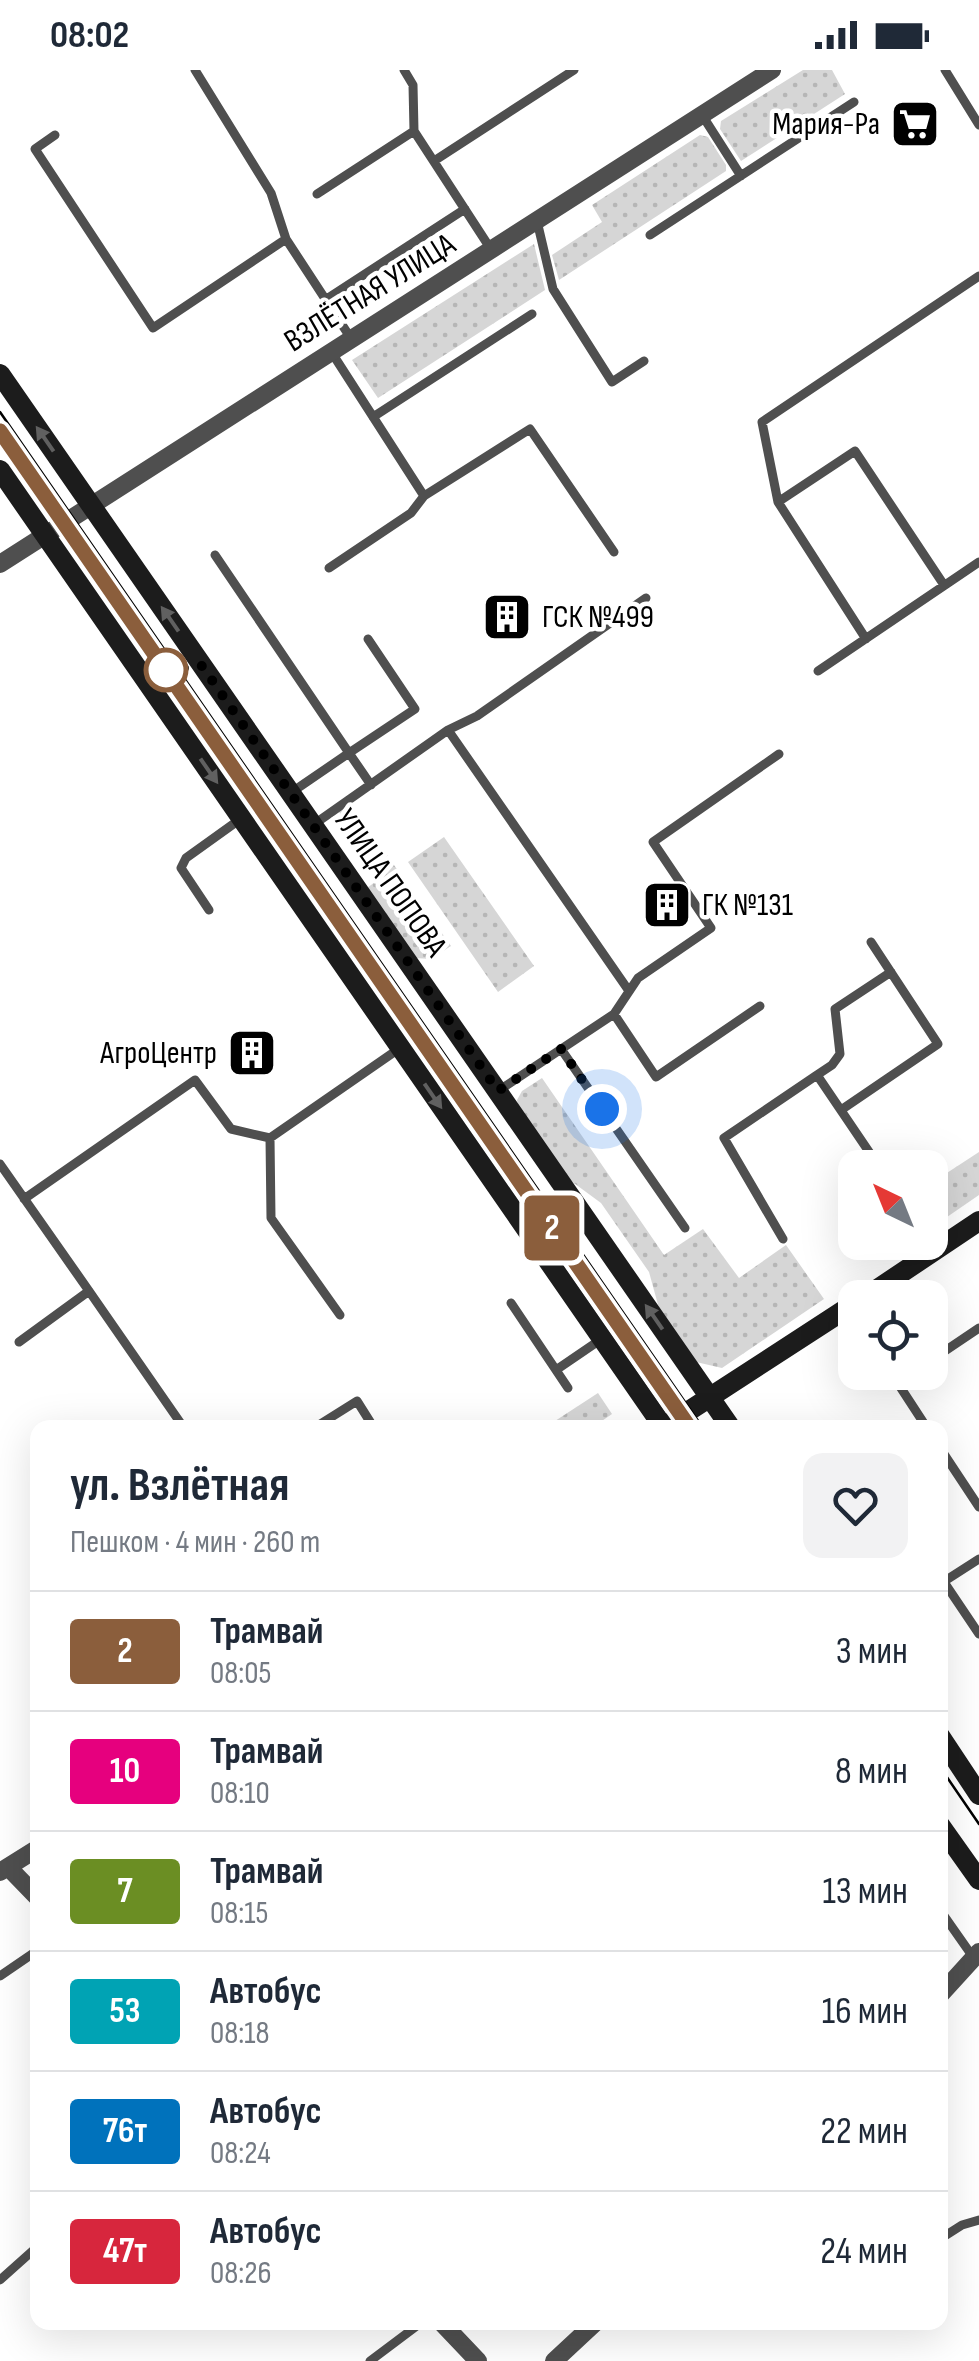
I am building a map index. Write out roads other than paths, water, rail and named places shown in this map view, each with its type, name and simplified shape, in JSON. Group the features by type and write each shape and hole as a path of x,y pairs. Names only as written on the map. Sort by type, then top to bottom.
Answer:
{"main road":[{"name":"УЛИЦА ПОПОВА","path":"0,374 724,1420"},
{"path":"0,470 659,1420"},
{"path":"948,1237 979,1221"},
{"path":"892,1280 915,1260"},
{"path":"675,1420 838,1315"},
{"path":"948,1748 979,1795"},
{"path":"948,1835 979,1880"}],"street":[{"name":"ВЗЛЁТНАЯ УЛИЦА","path":"0,564 772,70"},
{"path":"30,1852 3,1866 30,1891"},
{"path":"948,1985 976,1955"},
{"path":"449,2330 478,2361"},
{"path":"554,2361 587,2330"}],"lane":[{"path":"195,70 271,194 286,239 352,340"},
{"path":"404,70 414,85 414,130 492,251"},
{"path":"434,161 574,70"},
{"path":"945,70 979,125"},
{"path":"650,235 854,102"},
{"path":"702,115 741,176"},
{"path":"317,194 414,130"},
{"path":"55,135 35,148 154,328 286,239"},
{"path":"325,300 466,209"},
{"path":"538,221 553,289 612,382 644,361"},
{"path":"866,639 778,502 762,422 979,276"},
{"path":"373,417 532,314"},
{"path":"332,353 424,496"},
{"path":"329,568 411,513 424,496 530,429 614,552"},
{"path":"778,502 855,450 944,586"},
{"path":"216,555 371,785"},
{"path":"818,671 979,562"},
{"path":"313,825 646,598"},
{"path":"291,793 415,709 368,639"},
{"path":"448,730 629,991"},
{"path":"498,1091 614,1014 638,978 711,928 653,842 779,754"},
{"path":"210,910 180,868 186,858 242,818"},
{"path":"840,1110 938,1044 871,942"},
{"path":"783,1239 724,1138 832,1065 840,1054 834,1009 890,972"},
{"path":"614,1014 656,1078 760,1006"},
{"path":"24,1199 195,1080 231,1128 270,1138 400,1048"},
{"path":"561,1049 685,1228"},
{"path":"817,1075 868,1150"},
{"path":"270,1138 271,1218 340,1315"},
{"path":"0,1164 178,1420"},
{"path":"19,1342 89,1291"},
{"path":"512,1303 568,1388"},
{"path":"948,1349 979,1328"},
{"path":"556,1370 602,1339"},
{"path":"902,1390 922,1420"},
{"path":"327,1420 357,1401 369,1420"},
{"path":"948,1460 979,1507"},
{"path":"948,1579 979,1560"},
{"path":"948,1591 979,1634"},
{"path":"948,1920 976,1955"},
{"path":"0,1976 30,1955"},
{"path":"948,2234 962,2224 979,2220"},
{"path":"0,2280 30,2253"},
{"path":"370,2361 411,2330"}],"tram line":[{"path":"0,412 697,1420"},
{"name":"2","path":"0,431 684,1420"},
{"path":"948,1779 979,1824"}],"place":[{"name":"Мария-Ра","path":"915,124"},
{"name":"ГСК №499","path":"507,617"},
{"name":"ГК №131","path":"667,905"},
{"name":"АгроЦентр","path":"252,1053"}]}
